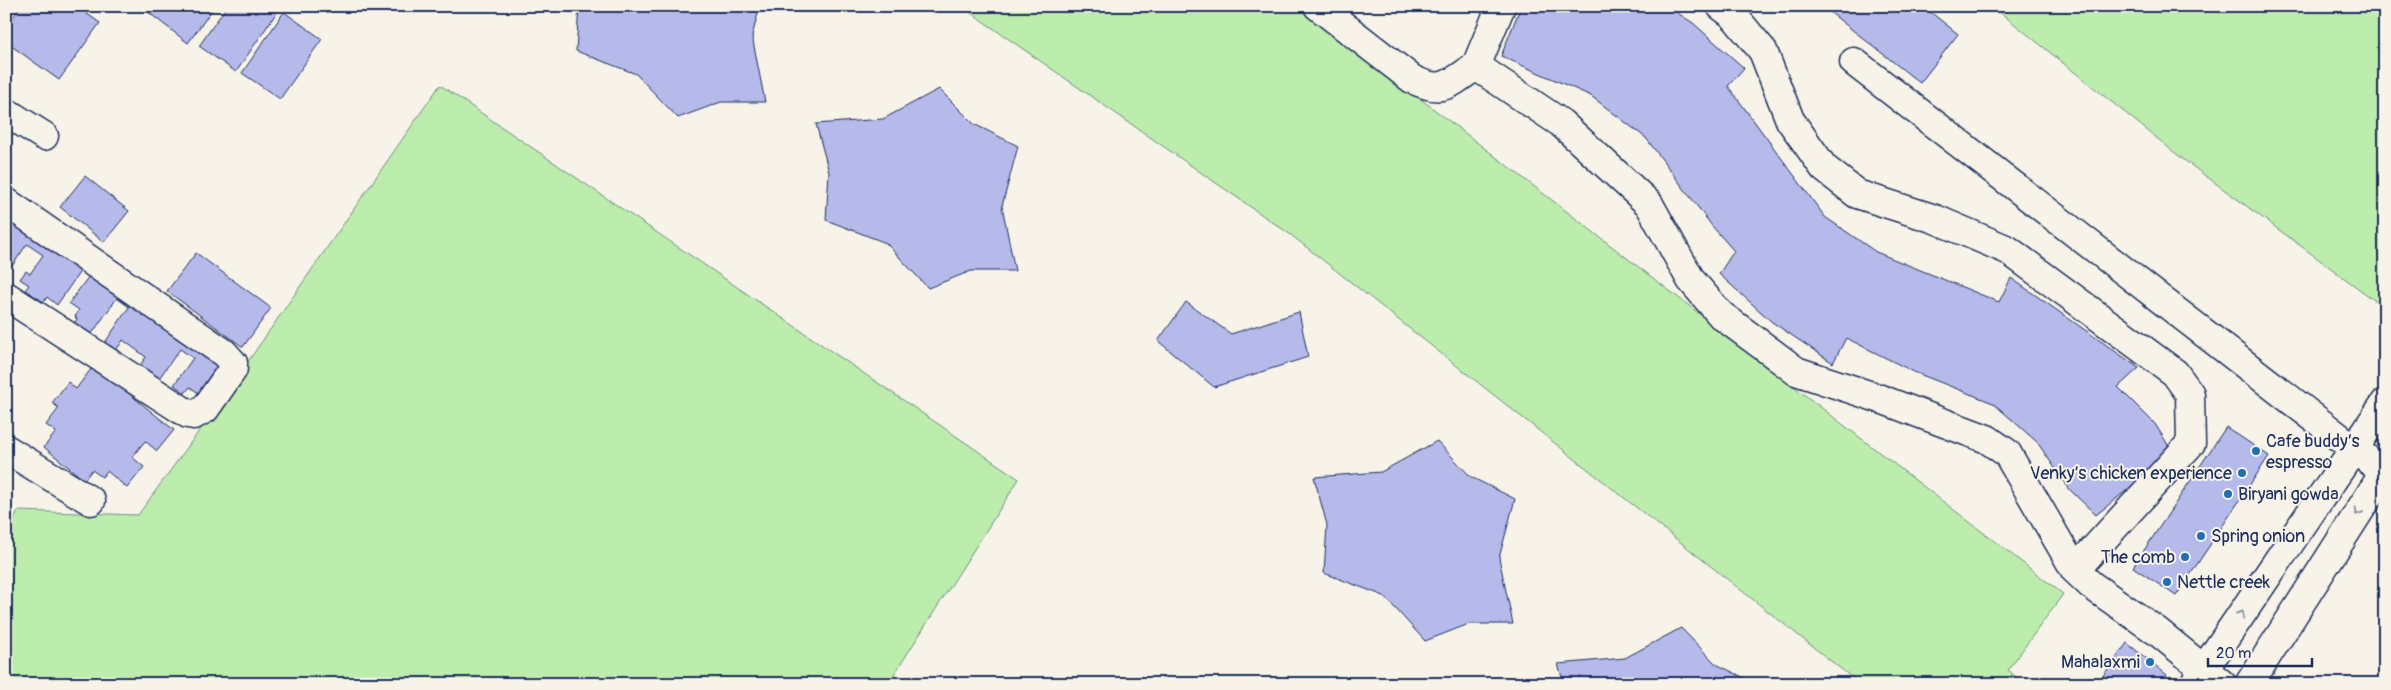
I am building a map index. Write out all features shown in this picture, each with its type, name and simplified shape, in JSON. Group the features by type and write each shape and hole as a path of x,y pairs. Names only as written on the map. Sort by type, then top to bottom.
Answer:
{"street":[{"path":"1318,6 1412,79 1429,88 1445,86 1476,66 1501,6"},
{"path":"1721,6 1733,15 1762,51 1790,120 1824,168 1857,194 1935,219 2008,250 2175,373 2190,394 2191,443 2075,570"},
{"path":"1854,62 2353,449 2384,471 2249,684"},
{"path":"1476,66 1561,123 1649,204 1691,280 1722,315 1774,355 1796,370 1878,398 1987,439 2007,453 2075,570 2091,584 2158,632 2206,679 2353,449 2385,403"},
{"path":"6,112 44,136"},
{"path":"6,202 224,353 233,363 231,374 205,410 194,415 188,414 6,296"},
{"path":"6,449 91,501"}],"green space":[{"path":"961,6 1300,6 2063,594 2008,670 2024,684 1860,684 1291,235"},
{"path":"1992,6 2385,6 2385,308 2184,160"},
{"path":"440,85 1019,479 888,684 6,684 6,537 18,511 138,515 213,412"}],"building":[{"path":"21,6 76,6 100,23 59,80 6,42 6,27"},
{"path":"152,6 215,6 188,43 148,12"},
{"path":"227,6 275,6 279,9 236,72 199,46"},
{"path":"285,6 296,6 292,11"},
{"path":"579,6 760,6 752,36 765,102 721,102 678,118 636,74 576,51"},
{"path":"1521,6 1667,6 1693,23 1744,68 1728,86 1825,217 1876,252 1999,302 2011,278 2139,368 2118,387 2155,424 2173,453 2096,515 2070,490 2037,442 1993,403 1914,372 1846,338 1833,363 1772,322 1719,274 1734,251 1712,226 1646,138 1591,96 1501,56"},
{"path":"1822,6 1923,6 1958,34 1920,83"},
{"path":"284,12 322,39 280,99 242,73"},
{"path":"939,89 974,124 1018,146 1002,206 1015,271 971,271 928,288 886,243 826,220 829,172 816,124 883,119"},
{"path":"85,176 129,211 104,242 60,207"},
{"path":"6,211 228,366 206,398 190,387 185,393 174,385 193,358 180,349 157,381 138,368 146,357 123,340 115,352 104,344 129,307 117,298 91,335 74,323 79,310 69,303 89,276 81,270 57,305 47,297 44,302 25,290 29,285 20,279 26,271 30,274 43,255 27,244 6,275"},
{"path":"196,253 271,308 243,347 167,291"},
{"path":"1186,302 1231,334 1299,312 1308,357 1214,387 1158,341"},
{"path":"94,365 174,430 157,451 145,441 132,457 144,467 127,488 107,471 102,477 92,470 84,480 44,447 56,432 46,425 59,408 52,403 68,382 76,389"},
{"path":"2226,427 2269,456 2176,596 2133,567"},
{"path":"1437,441 1471,477 1515,499 1499,558 1513,624 1469,624 1425,641 1384,596 1324,573 1327,525 1314,477 1381,472"},
{"path":"1681,628 1716,664 1757,684 1564,684 1558,664 1625,658"},
{"path":"2127,643 2167,675 2161,684 2097,684"}],"place":[{"name":"Cafe buddy’s espresso","path":"2256,451"},
{"name":"Venky’s chicken experience","path":"2242,473"},
{"name":"Biryani gowda","path":"2228,494"},
{"name":"Spring onion","path":"2201,536"},
{"name":"The comb","path":"2185,557"},
{"name":"Nettle creek","path":"2167,582"},
{"name":"Mahalaxmi","path":"2150,662"}]}
